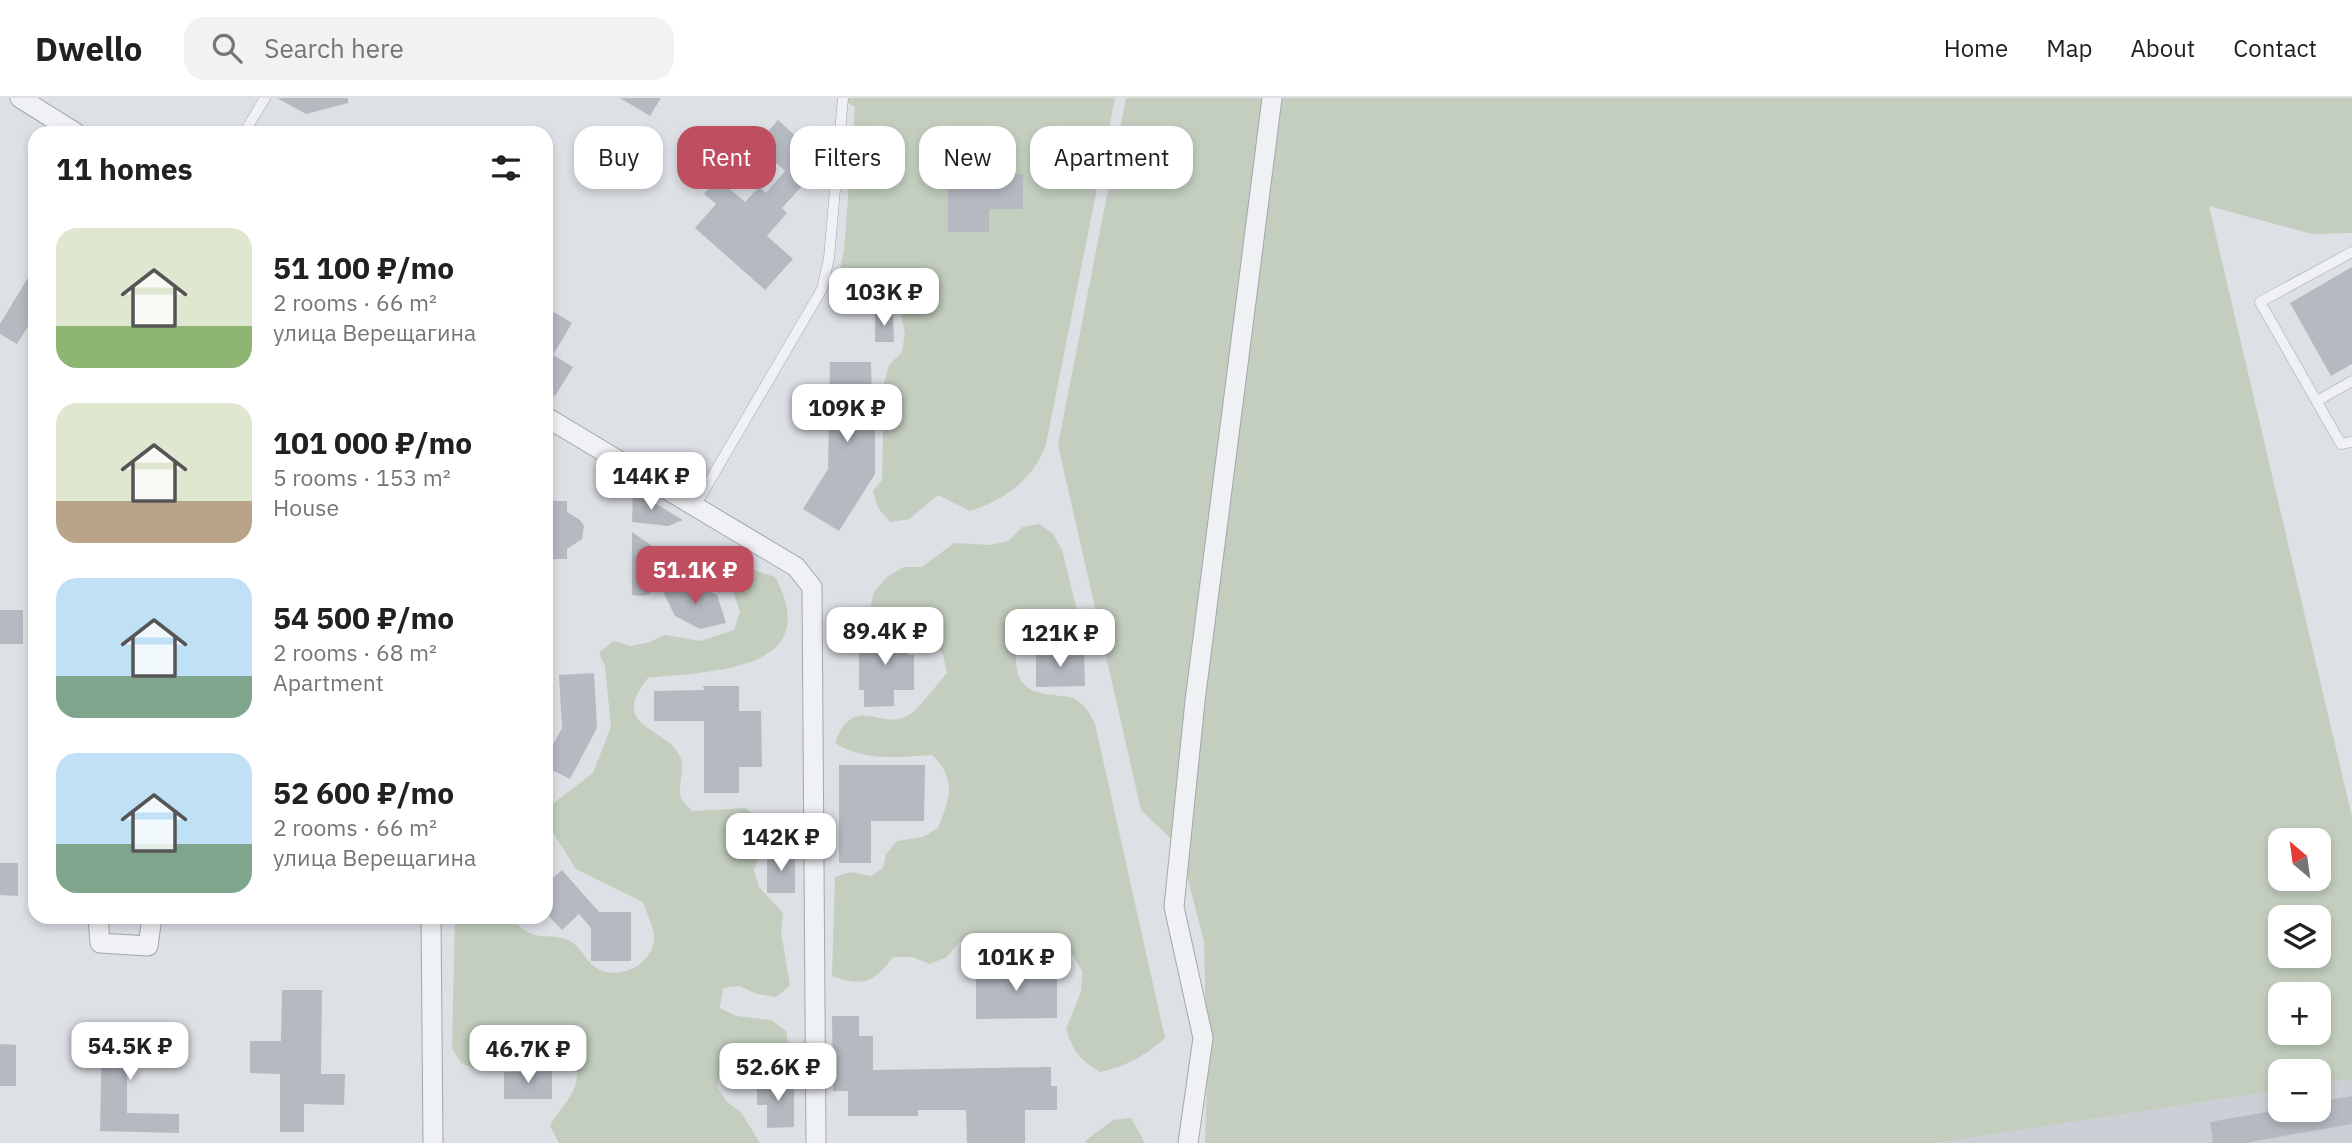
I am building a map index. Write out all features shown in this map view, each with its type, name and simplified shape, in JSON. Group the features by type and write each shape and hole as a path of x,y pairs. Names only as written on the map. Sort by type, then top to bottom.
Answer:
{"street":[{"path":"20,98 65,126"},
{"path":"1188,1143 1203,1038 1174,906 1195,701 1272,98"},
{"path":"553,421 796,567 812,587 816,1143"},
{"path":"99,924 100,943 148,946 151,924"},
{"path":"431,924 433,1143"}],"lane":[{"path":"247,126 265,98"},
{"path":"695,506 822,289 829,258 843,98"},
{"path":"2352,252 2260,302 2341,444 2352,442"},
{"path":"2317,401 2352,381"}],"shaded area":[{"path":"2352,1079 2352,1143 1937,1143 2268,1092 2268,1122 2331,1122 2331,1082"}],"green space":[{"path":"839,98 1115,98 1109,126 1030,126 1030,189 1097,189 1046,444 1034,468 1017,486 995,501 970,511 938,495 909,519 890,522 878,508 873,491 882,480 884,383 889,365 902,352 905,333 897,298 878,296 860,303 841,304 837,285 844,250 849,189 905,189 905,126 854,126 855,107"},
{"path":"1126,98 2352,98 2352,233 2312,234 2209,206 2352,817 2352,1079 2331,1082 2331,1059 2268,1059 2268,1092 1937,1143 1205,1143 1207,1079 1204,942 1180,848 1141,810 1058,445 1108,189 1193,189 1193,126 1121,126"},
{"path":"1039,524 1053,534 1062,550 1083,635 1064,637 1047,631 1029,635 1016,648 1017,668 1027,687 1042,693 1075,699 1089,713 1095,724 1165,1038 1135,1060 1100,1072 1078,1054 1066,1029 1081,992 1082,971 1072,954 1054,946 1036,945 1017,950 998,950 983,941 959,942 947,957 930,964 912,957 893,957 867,980 860,982 832,976 835,877 851,872 871,876 883,868 886,854 897,841 923,837 938,828 949,790 945,773 932,755 870,756 835,743 842,728 851,719 868,716 898,719 909,715 947,673 943,655 923,623 885,619 870,609 874,592 888,576 904,567 922,567 954,543 991,545 1008,541 1022,527"},
{"path":"742,566 775,577 787,609 786,632 773,649 754,661 700,673 648,678 637,695 634,708 637,718 645,726 675,748 681,759 681,798 692,811 745,808 760,819 765,836 754,870 759,887 783,913 781,931 790,986 776,997 757,994 740,986 723,988 720,1008 736,1016 771,1020 786,1031 789,1048 763,1063 720,1070 717,1087 727,1102 741,1112 760,1143 559,1143 550,1126 574,1089 576,1060 552,1046 532,1043 508,1049 479,1070 461,1063 452,1048 455,924 517,924 530,933 563,938 573,943 592,965 612,973 629,970 644,961 653,946 654,937 643,902 576,869 553,833 553,803 593,773 611,727 605,666 599,653 613,641 631,646 665,635 700,641 734,630 740,612 729,578"},
{"path":"1131,1118 1145,1143 1086,1143 1085,1141 1113,1120"}],"building":[{"path":"277,98 348,98 348,103 306,114"},
{"path":"620,98 661,98 650,116"},
{"path":"778,120 790,131 790,189 799,189 782,208 787,213 767,236 793,259 765,290 695,228 716,204 704,194 709,189 730,189 745,202 757,189 766,193 769,189 776,189 776,181 785,171 776,163 776,126 773,126"},
{"path":"1016,174 1023,174 1023,209 989,209 989,232 948,232 948,189 1016,189"},
{"path":"2352,267 2352,364 2331,376 2290,303"},
{"path":"28,278 28,326 17,344 0,334 0,324"},
{"path":"875,313 893,313 894,342 875,342"},
{"path":"553,314 572,323 553,355"},
{"path":"553,355 573,367 555,396 553,395"},
{"path":"830,362 871,362 872,405 875,405 875,474 839,531 803,509 828,469"},
{"path":"633,490 683,520 668,526 632,522"},
{"path":"553,501 567,501 567,512 584,526 582,539 567,549 567,559 553,559"},
{"path":"632,532 655,548 662,556 665,568 662,584 643,596 632,595"},
{"path":"692,583 717,595 726,623 700,629 675,616 662,590"},
{"path":"0,610 23,610 23,644 0,644"},
{"path":"908,632 908,655 914,655 914,690 894,690 894,706 864,707 864,690 859,690 859,633"},
{"path":"1084,651 1085,686 1036,687 1036,652"},
{"path":"594,673 597,728 570,779 553,770 553,745 562,728 559,675"},
{"path":"703,686 739,686 739,711 761,711 762,767 739,767 739,793 704,793 704,721 654,721 654,691 704,690"},
{"path":"839,765 925,765 924,821 871,821 871,863 839,863"},
{"path":"767,853 795,853 795,893 767,893"},
{"path":"0,863 18,863 18,896 0,895"},
{"path":"562,870 599,912 631,912 631,961 591,961 591,928 579,914 562,930 553,920 553,878"},
{"path":"976,968 1057,968 1057,1018 976,1019"},
{"path":"282,990 322,990 321,1074 345,1074 344,1105 304,1104 304,1132 280,1132 280,1074 250,1073 250,1041 281,1041"},
{"path":"832,1016 859,1016 859,1036 873,1036 873,1070 1051,1067 1051,1086 1057,1086 1057,1110 1025,1110 1025,1143 967,1143 966,1110 918,1110 918,1116 848,1116 848,1091 833,1091"},
{"path":"102,1032 162,1033 162,1068 127,1068 127,1113 179,1114 179,1133 100,1131"},
{"path":"0,1044 16,1045 16,1086 0,1086"},
{"path":"552,1071 552,1099 504,1099 504,1072"},
{"path":"757,1082 794,1082 794,1127 767,1128 767,1105 757,1105"},
{"path":"2352,1096 2352,1124 2244,1143 2213,1143 2210,1122 2268,1112 2268,1122 2331,1122 2331,1100"}]}
